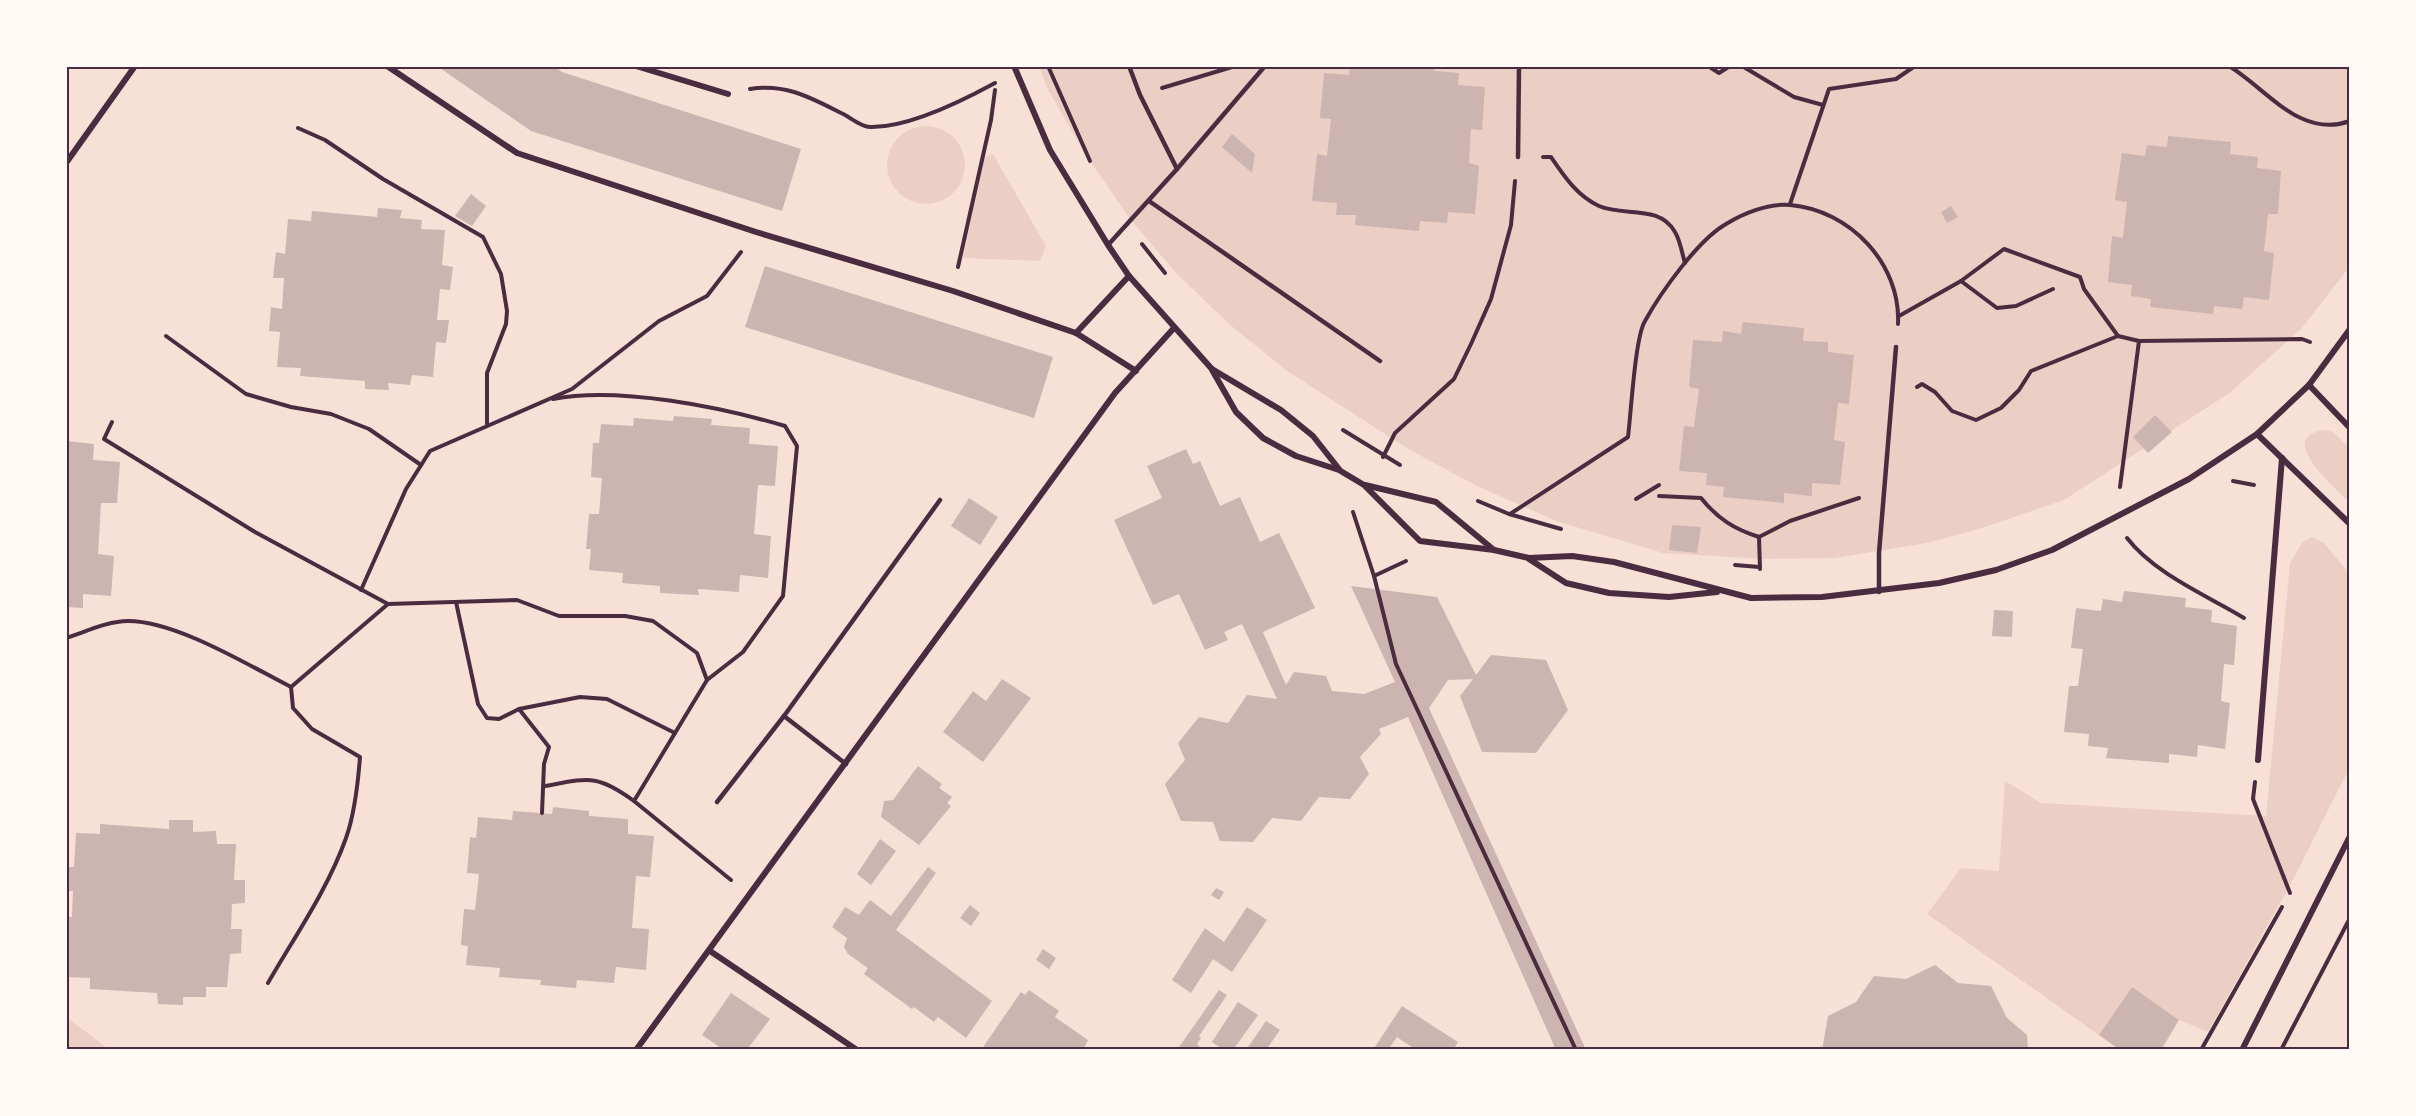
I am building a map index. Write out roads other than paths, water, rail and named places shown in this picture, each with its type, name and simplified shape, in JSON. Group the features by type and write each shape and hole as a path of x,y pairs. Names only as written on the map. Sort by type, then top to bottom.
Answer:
{"street":[{"path":"66,163 135,66"},
{"path":"387,66 517,153 756,232 953,291 1076,333 1136,371"},
{"path":"636,66 728,94"},
{"path":"1014,66 1050,150 1108,245 1129,276 1211,368 1236,412 1263,438 1296,456 1339,470 1364,485 1420,541 1494,550 1529,558 1572,556 1614,562 1670,575 1720,591 1762,599 1879,592 1939,583 1996,570 2052,550 2189,479 2257,434 2309,385 2350,329"},
{"path":"1076,333 1129,276"},
{"path":"636,1050 1115,393 1174,328"},
{"path":"1211,368 1281,410 1313,436 1339,470"},
{"path":"2309,385 2350,428"},
{"path":"2257,434 2350,524"},
{"path":"2258,760 2282,458"},
{"path":"1364,485 1436,502 1494,550"},
{"path":"1529,558 1566,583 1608,593 1669,597 1720,591"},
{"path":"2242,1050 2350,836"},
{"path":"710,951 857,1050"}],"lane":[{"path":"1129,66 1140,95 1178,169"},
{"path":"1108,245 1125,223 1178,169 1265,66"},
{"path":"1518,157 1519,66"},
{"path":"1149,201 1380,362"},
{"path":"1879,592 1883,507 1896,347"},
{"path":"717,802 784,716 940,500"},
{"path":"784,716 846,764"}]}
